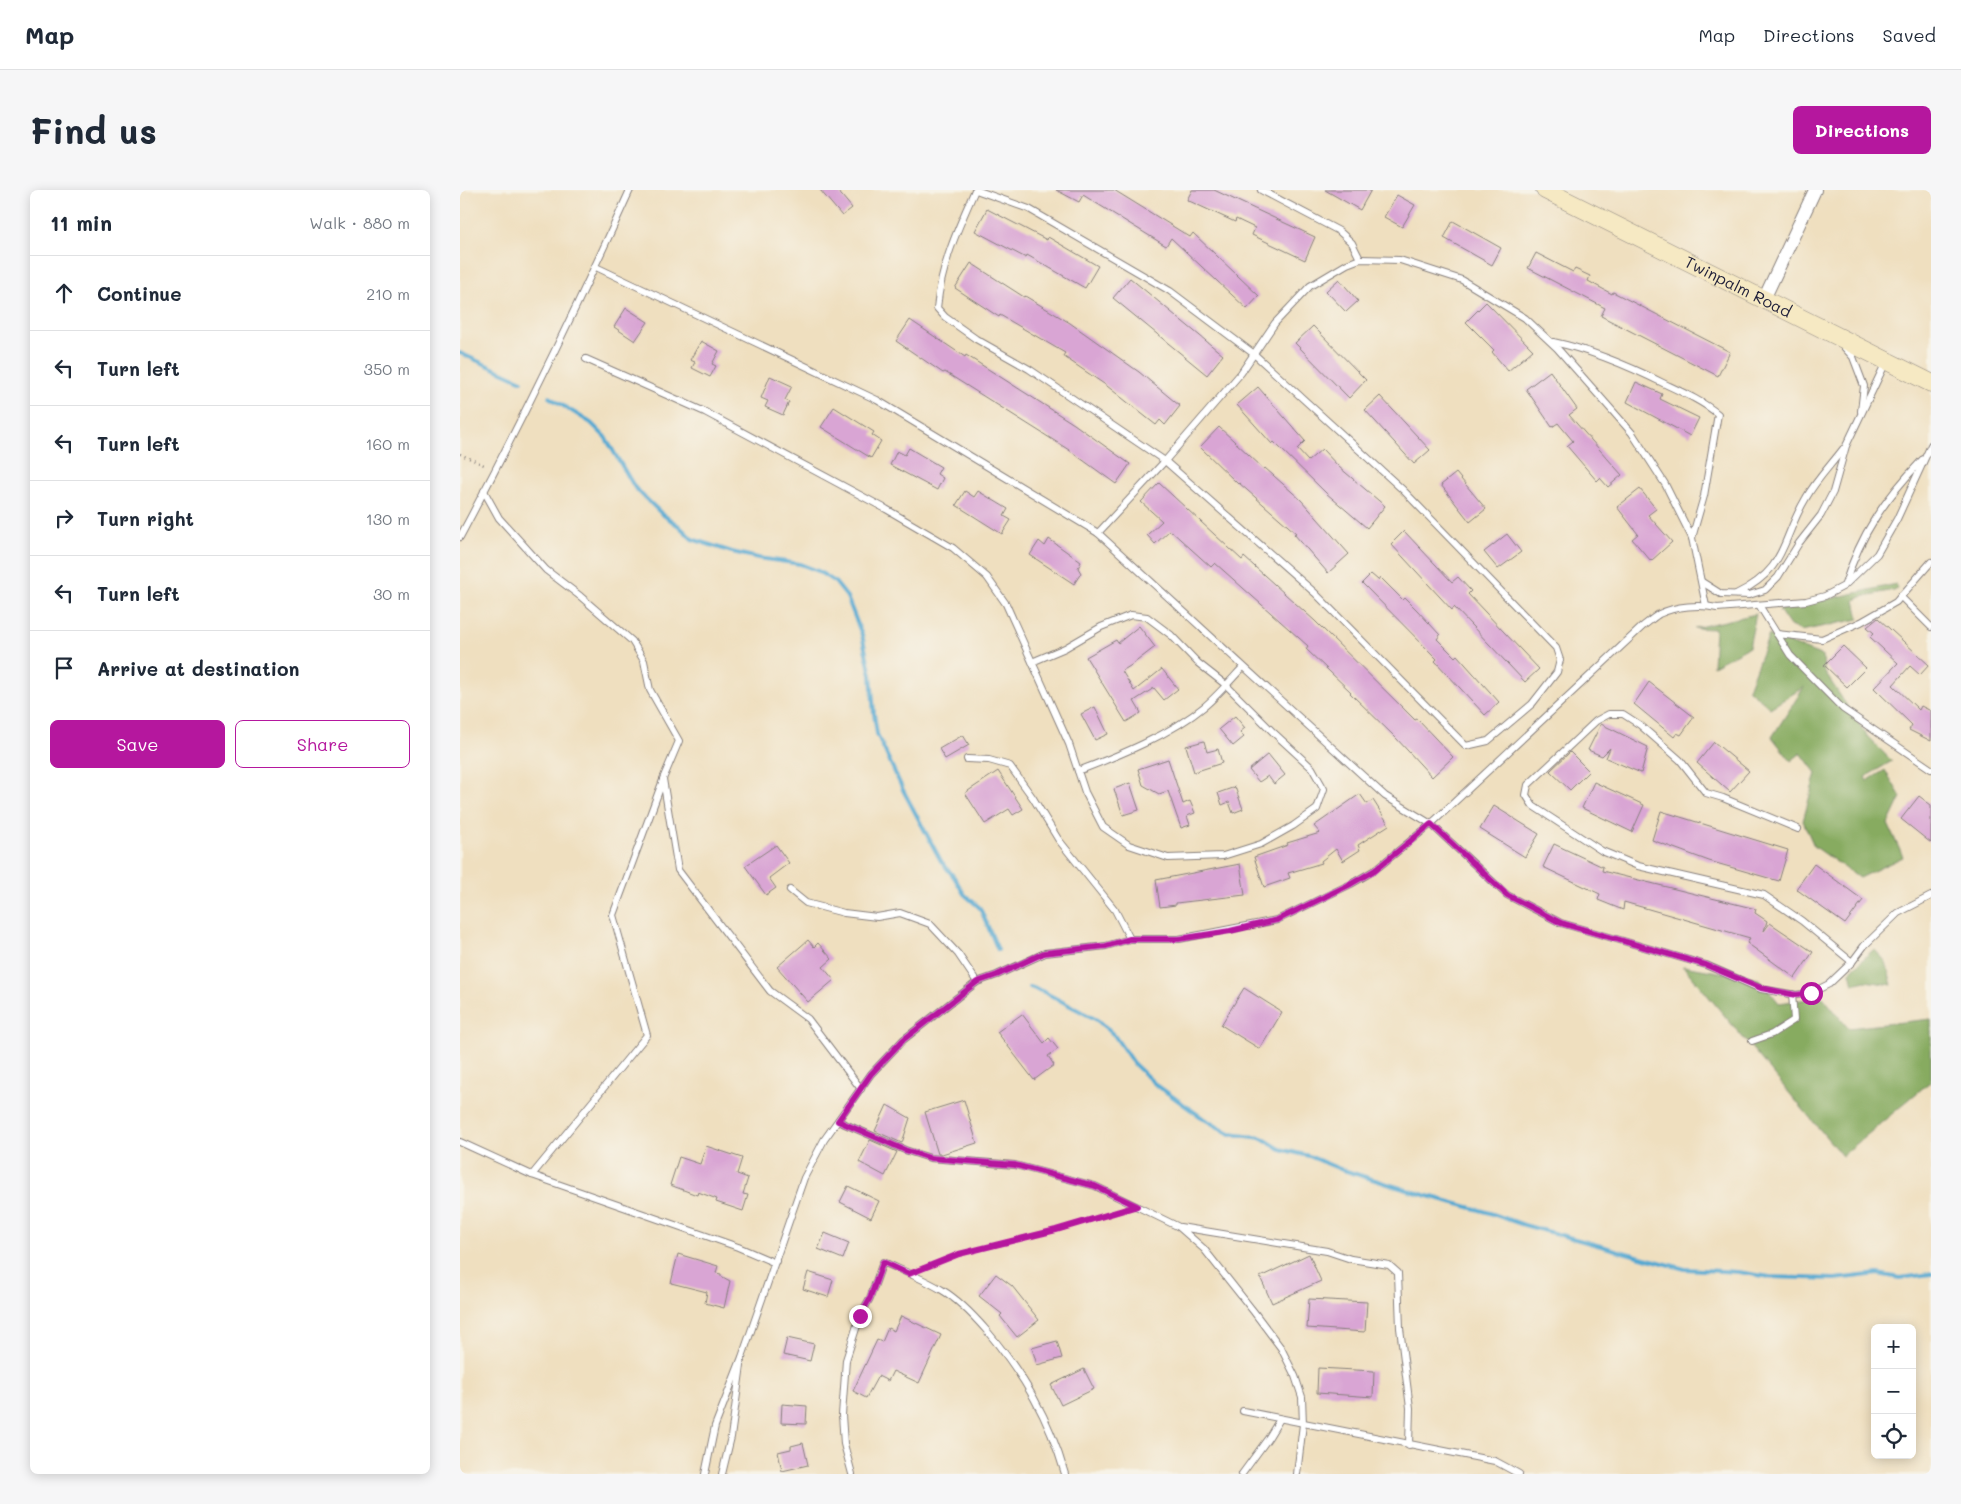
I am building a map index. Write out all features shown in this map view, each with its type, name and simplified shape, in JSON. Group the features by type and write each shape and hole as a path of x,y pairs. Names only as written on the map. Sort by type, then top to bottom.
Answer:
{"main road":[{"name":"Twinpalm Road","path":"1545,190 1931,383"}],"street":[{"path":"1764,299 1815,190"}],"lane":[{"path":"460,537 496,470 596,267 630,190"},
{"path":"976,190 1029,209 1162,286 1254,354 1403,490 1556,648 1560,660 1557,672 1532,704 1488,741 1466,746 1315,593 1166,461 1029,369 976,339 945,317 937,308 939,284 955,233 976,190"},
{"path":"1261,190 1339,231 1352,243 1360,259"},
{"path":"1098,533 1166,461 1241,373 1274,323 1310,286 1360,259 1400,260 1462,280 1525,318 1551,342 1632,433 1665,484 1692,538 1706,606"},
{"path":"596,267 877,400 1098,533 1385,796 1431,824 1507,895 1561,923 1706,965 1761,988 1792,994 1811,993 1829,984 1898,913 1931,896"},
{"path":"1832,334 1853,357 1864,386 1861,417"},
{"path":"1551,342 1576,347 1635,370 1703,402 1718,414 1704,496 1692,538"},
{"path":"586,359 705,412 886,509 953,548 987,577 1006,604 1032,662 1069,744 1085,792 1103,827 1129,845 1168,858 1223,856 1261,844 1294,826 1317,809 1324,789 1312,768 1226,685 1198,663 1171,635 1147,617 1131,615 1101,626 1065,648 1032,662"},
{"path":"1734,594 1752,586 1774,566 1783,551 1806,496 1846,446 1887,361"},
{"path":"705,1474 715,1426 742,1357 804,1178 824,1140 871,1074 903,1040 977,982 997,975 1044,953 1106,946 1130,939 1179,939 1230,931 1277,920 1351,884 1375,870 1431,824 1643,626 1660,614 1687,607 1706,606 1717,608 1806,601 1825,596 1844,586 1877,554 1897,519 1931,445"},
{"path":"1702,582 1721,594 1749,595 1765,590 1778,577 1798,543 1821,515 1833,492 1846,446"},
{"path":"1844,586 1853,559 1872,520 1903,480 1926,455"},
{"path":"484,491 499,518 546,570 580,596 632,641 644,661 650,690 679,741 613,915 647,1034 532,1175"},
{"path":"1777,634 1822,638 1861,622 1896,602 1931,562"},
{"path":"1900,596 1931,627"},
{"path":"1759,605 1790,654 1842,709 1931,769"},
{"path":"1078,771 1108,760 1156,738 1205,706 1243,667"},
{"path":"1798,829 1723,798 1706,793 1680,760 1640,725 1623,714 1609,714 1596,722 1528,785 1526,795 1533,806 1602,850 1638,866 1764,895 1802,922 1852,962"},
{"path":"967,759 989,760 1010,766 1033,798 1058,839 1115,910 1130,939"},
{"path":"664,779 678,870 770,991 808,1019 861,1089"},
{"path":"790,890 806,903 844,913 877,917 900,913 930,924 958,954 977,982"},
{"path":"1752,1042 1772,1034 1794,1020 1792,994"},
{"path":"838,1121 905,1150 930,1158 1015,1165 1095,1186 1179,1227 1204,1249 1281,1348 1295,1376 1302,1397 1303,1424 1297,1474"},
{"path":"460,1142 532,1175 738,1247 773,1262 776,1260"},
{"path":"1179,1227 1327,1251 1351,1259 1389,1265 1398,1273 1400,1328 1410,1408 1409,1445"},
{"path":"852,1474 844,1444 842,1416 846,1360 860,1316 870,1298 883,1262 944,1290 973,1315 1022,1375 1046,1422 1066,1474"},
{"path":"722,1474 731,1437 742,1357"},
{"path":"1243,1411 1495,1461 1519,1474"},
{"path":"1242,1474 1280,1419"}],"path":[{"path":"460,454 496,470"},
{"path":"909,1274 959,1254 1056,1230 1137,1206"}],"green space":[{"path":"1896,584 1898,589 1855,600 1859,619 1801,631 1790,626 1779,610"},
{"path":"1756,614 1749,647 1713,666 1715,629 1694,628"},
{"path":"1769,635 1823,656 1824,671 1867,736 1892,761 1865,777 1867,781 1885,770 1901,797 1888,824 1903,857 1859,878 1814,846 1803,821 1816,773 1801,753 1791,761 1772,737 1804,687 1770,708 1748,689"},
{"path":"1874,949 1886,962 1892,985 1865,981 1853,984 1850,972"},
{"path":"1683,966 1760,979 1779,1003 1823,997 1848,1028 1931,1019 1931,1081 1842,1156"}],"building":[{"path":"820,190 837,190 852,208 842,216"},
{"path":"1056,190 1114,190 1190,237 1193,233 1259,296 1247,309 1171,238 1166,246 1083,195 1079,202"},
{"path":"1192,190 1214,190 1315,237 1305,260 1252,235 1255,228 1236,219 1235,222 1187,200"},
{"path":"1325,190 1371,190 1360,210"},
{"path":"1397,195 1415,205 1402,227 1384,217"},
{"path":"987,209 1047,240 1048,237 1098,266 1085,288 1027,255 1026,258 975,231"},
{"path":"1453,221 1501,248 1492,265 1444,238"},
{"path":"1536,253 1573,272 1575,269 1590,276 1588,281 1730,352 1718,376 1601,316 1605,308 1528,268"},
{"path":"971,263 1024,297 1070,323 1139,372 1180,406 1165,425 1160,420 1156,425 1107,386 1063,356 1065,353 1000,315 999,317 955,288"},
{"path":"1130,278 1223,355 1207,375 1113,298"},
{"path":"1339,279 1358,301 1346,312 1326,291"},
{"path":"1486,302 1533,350 1508,371 1492,352 1494,350 1466,322"},
{"path":"626,308 648,322 635,341 614,327"},
{"path":"910,320 965,357 966,355 1074,424 1130,464 1116,484 1069,450 945,372 943,373 896,341"},
{"path":"1313,326 1366,380 1349,398 1295,343"},
{"path":"701,341 719,351 712,364 716,366 710,377 692,368 695,362 690,360"},
{"path":"1550,371 1577,409 1569,415 1622,475 1608,487 1600,478 1597,481 1567,446 1573,441 1558,423 1552,427 1526,389"},
{"path":"770,376 792,386 785,400 789,402 783,415 765,407 768,401 761,398"},
{"path":"1636,382 1662,394 1660,399 1699,418 1690,436 1627,402"},
{"path":"1258,387 1305,441 1297,449 1308,461 1322,449 1339,467 1385,506 1367,528 1326,493 1274,442 1272,444 1237,405"},
{"path":"1380,396 1430,450 1414,464 1365,410"},
{"path":"834,407 874,432 872,435 881,441 871,458 821,427"},
{"path":"1219,427 1301,500 1349,554 1328,573 1294,534 1296,533 1238,484 1200,447"},
{"path":"909,448 941,467 937,474 943,478 937,490 890,465 897,451 905,455"},
{"path":"1456,473 1486,509 1470,522 1441,485"},
{"path":"1159,483 1242,560 1244,557 1315,621 1415,720 1417,719 1453,757 1432,777 1351,692 1306,649 1308,646 1215,563 1211,567 1170,530 1155,544 1147,535 1162,521 1141,502"},
{"path":"1640,489 1656,509 1648,515 1672,542 1651,561 1632,539 1638,534 1617,507"},
{"path":"965,491 974,497 978,491 1008,509 1004,516 1011,520 1002,534 956,505"},
{"path":"1404,531 1452,582 1458,577 1471,591 1468,594 1539,669 1525,682 1454,607 1452,610 1391,544"},
{"path":"1507,534 1521,552 1498,569 1484,552"},
{"path":"1049,539 1081,562 1078,568 1081,573 1074,584 1030,555 1039,541 1045,546"},
{"path":"1371,574 1378,580 1380,577 1403,600 1405,598 1417,610 1440,635 1437,639 1455,657 1457,655 1499,702 1485,715 1435,661 1437,659 1362,583"},
{"path":"1878,618 1929,665 1920,675 1910,666 1893,685 1919,710 1921,706 1931,711 1931,741 1909,730 1912,725 1874,688 1898,663 1870,637 1874,633 1867,627"},
{"path":"1139,626 1155,647 1122,671 1134,691 1162,669 1178,689 1164,700 1154,688 1134,701 1141,713 1126,722 1086,657 1116,640 1118,643"},
{"path":"1843,646 1866,668 1847,687 1824,665"},
{"path":"1649,682 1694,717 1681,735 1677,733 1674,737 1634,704"},
{"path":"1095,707 1108,734 1095,740 1081,714"},
{"path":"1235,716 1245,728 1240,732 1244,737 1233,746 1219,729"},
{"path":"1601,724 1648,747 1641,773 1606,758 1610,748 1602,756 1588,750"},
{"path":"963,735 969,745 945,759 939,749"},
{"path":"1204,741 1207,752 1218,749 1222,763 1194,772 1186,746"},
{"path":"1714,742 1749,771 1730,792 1697,763"},
{"path":"1570,752 1589,771 1570,790 1550,771"},
{"path":"1268,754 1285,775 1274,784 1268,776 1259,782 1249,770"},
{"path":"1168,759 1183,804 1190,801 1195,813 1187,816 1190,825 1181,828 1168,791 1159,794 1143,785 1138,769"},
{"path":"998,771 1023,809 1013,815 1009,809 985,824 965,793"},
{"path":"1594,782 1644,805 1632,832 1582,808"},
{"path":"1130,783 1139,810 1123,815 1114,789"},
{"path":"1235,787 1243,809 1233,813 1229,802 1222,805 1218,793"},
{"path":"1360,794 1367,804 1373,800 1389,825 1358,845 1360,850 1343,861 1336,849 1321,861 1322,863 1288,873 1290,878 1264,887 1254,857 1288,845 1287,843 1320,833 1314,826"},
{"path":"1919,796 1931,805 1931,843 1901,819"},
{"path":"1494,806 1539,834 1525,857 1480,829"},
{"path":"1661,811 1788,850 1779,881 1709,861 1652,840"},
{"path":"1554,844 1603,867 1602,871 1756,909 1755,913 1767,921 1764,931 1770,923 1813,952 1795,978 1747,943 1750,938 1624,902 1623,910 1598,900 1600,894 1543,867"},
{"path":"776,845 789,863 769,878 776,888 766,895 745,866"},
{"path":"1240,864 1245,895 1176,903 1176,905 1160,907 1156,880"},
{"path":"1814,864 1863,900 1845,924 1796,889"},
{"path":"808,940 814,947 818,943 832,959 823,967 834,980 808,1002 777,967"},
{"path":"1244,988 1282,1012 1260,1049 1221,1025"},
{"path":"1022,1014 1044,1043 1049,1038 1058,1049 1048,1056 1054,1065 1034,1080 997,1032"},
{"path":"964,1100 977,1143 938,1154 925,1112"},
{"path":"887,1105 910,1118 902,1143 875,1131"},
{"path":"870,1140 897,1152 885,1176 859,1162"},
{"path":"706,1146 742,1158 737,1174 748,1178 743,1194 748,1195 743,1211 716,1202 717,1199 698,1192 697,1195 670,1185 679,1157 700,1164"},
{"path":"848,1186 879,1201 871,1218 840,1202"},
{"path":"825,1233 849,1243 843,1259 818,1249"},
{"path":"678,1254 718,1266 716,1273 721,1274 721,1276 730,1281 724,1308 705,1303 707,1292 671,1283"},
{"path":"1309,1254 1321,1281 1272,1303 1260,1277"},
{"path":"808,1272 833,1280 828,1297 803,1289"},
{"path":"996,1274 1012,1286 1039,1320 1017,1337 1000,1316 1002,1314 979,1296"},
{"path":"1309,1299 1367,1302 1365,1332 1307,1328"},
{"path":"901,1316 941,1335 919,1383 893,1371 888,1381 878,1376 866,1398 853,1391 877,1340 882,1342 888,1328 894,1331"},
{"path":"787,1338 814,1344 810,1361 783,1355"},
{"path":"1057,1341 1062,1358 1037,1365 1032,1348"},
{"path":"1318,1368 1374,1371 1373,1397 1317,1393"},
{"path":"1084,1369 1094,1389 1061,1405 1051,1385"},
{"path":"782,1404 807,1406 806,1424 781,1423"},
{"path":"803,1443 808,1465 782,1471 778,1452 791,1449 791,1446"}],"waterway":[{"path":"460,353 522,381"},
{"path":"549,397 591,423 605,437 635,488 692,539 732,552 800,564 818,571 835,582 847,597 862,635 871,675 877,734 903,790 941,861 954,877 964,894 980,908 998,950"},
{"path":"1030,987 1044,992 1097,1020 1114,1035 1133,1063 1155,1084 1204,1119 1230,1134 1262,1138 1280,1149 1309,1156 1340,1169 1410,1191 1487,1212 1524,1225 1685,1269 1738,1272 1770,1277 1835,1279 1878,1274 1900,1278 1931,1274"}],"route":[{"path":"860,1316 870,1298 883,1262 909,1274 959,1254 1056,1230 1137,1206 1095,1186 1015,1165 930,1158 905,1150 838,1121 871,1074 903,1040 939,1010 977,982 997,975 1044,953 1106,946 1130,939 1179,939 1230,931 1277,920 1351,884 1375,870 1431,824 1507,895 1534,907 1561,923 1706,965 1761,988 1796,995 1811,993"}]}
